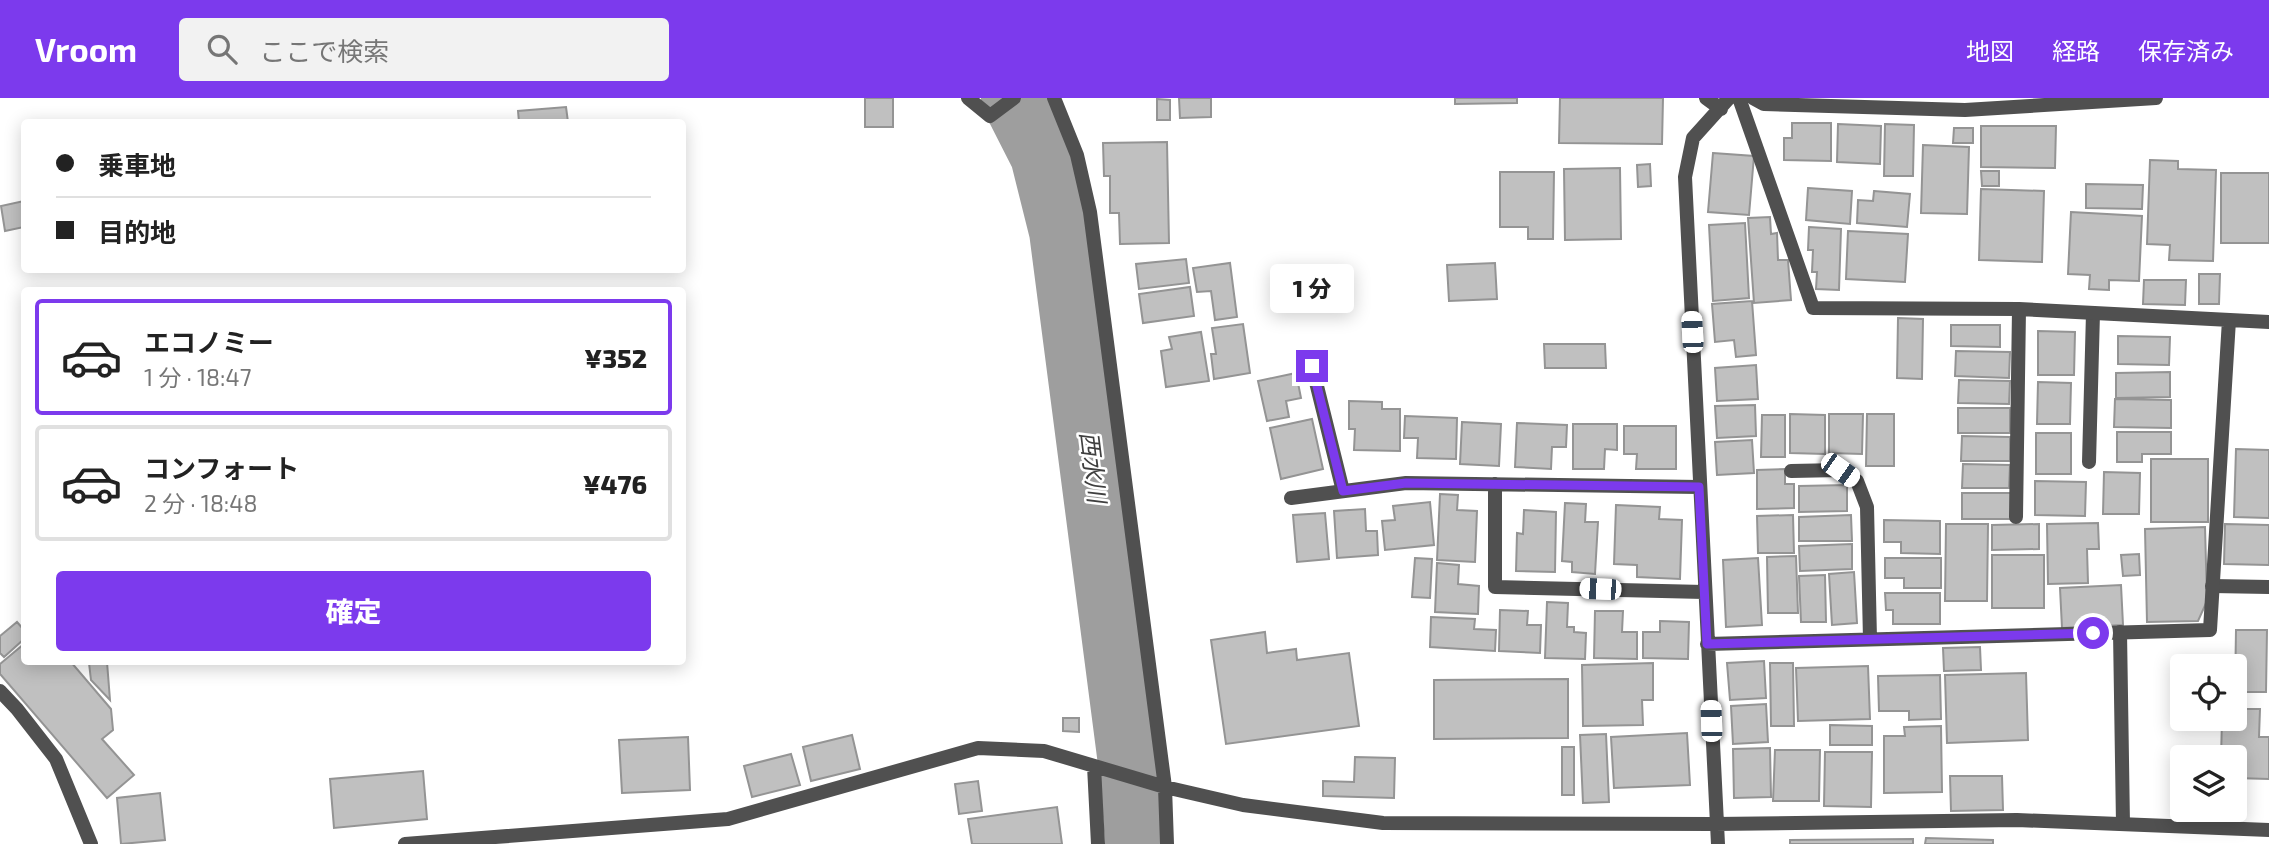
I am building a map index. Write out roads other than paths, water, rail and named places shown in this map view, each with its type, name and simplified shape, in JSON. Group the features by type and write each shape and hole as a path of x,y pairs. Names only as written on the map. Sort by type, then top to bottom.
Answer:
{"street":[{"path":"968,98 990,116 1014,98"},
{"path":"1054,98 1077,155 1090,212 1165,787 1167,844"},
{"path":"1706,98 1725,104 1693,138 1685,177 1718,844"},
{"path":"1739,98 1813,308 2019,309 2269,322"},
{"path":"1753,98 1764,104 1965,110 2156,98"},
{"path":"2016,517 2019,309"},
{"path":"2089,462 2093,313"},
{"path":"1707,644 2210,630 2229,320"},
{"path":"1312,366 1343,491"},
{"path":"1791,471 1840,470 1857,481 1867,507 1870,639"},
{"path":"1291,498 1406,483 1699,487"},
{"path":"1496,484 1496,587 1704,592"},
{"path":"2212,586 2269,586"},
{"path":"2120,632 2123,824"},
{"path":"0,691 57,759 91,844"},
{"path":"405,844 729,819 978,748 1044,751 1165,787 1243,805 1383,823 1716,824 2017,820 2269,830"},
{"path":"1094,766 1098,844"}],"waterway":[{"name":"西水川","path":"1015,98 1044,155 1063,231 1135,786 1139,844"}]}
